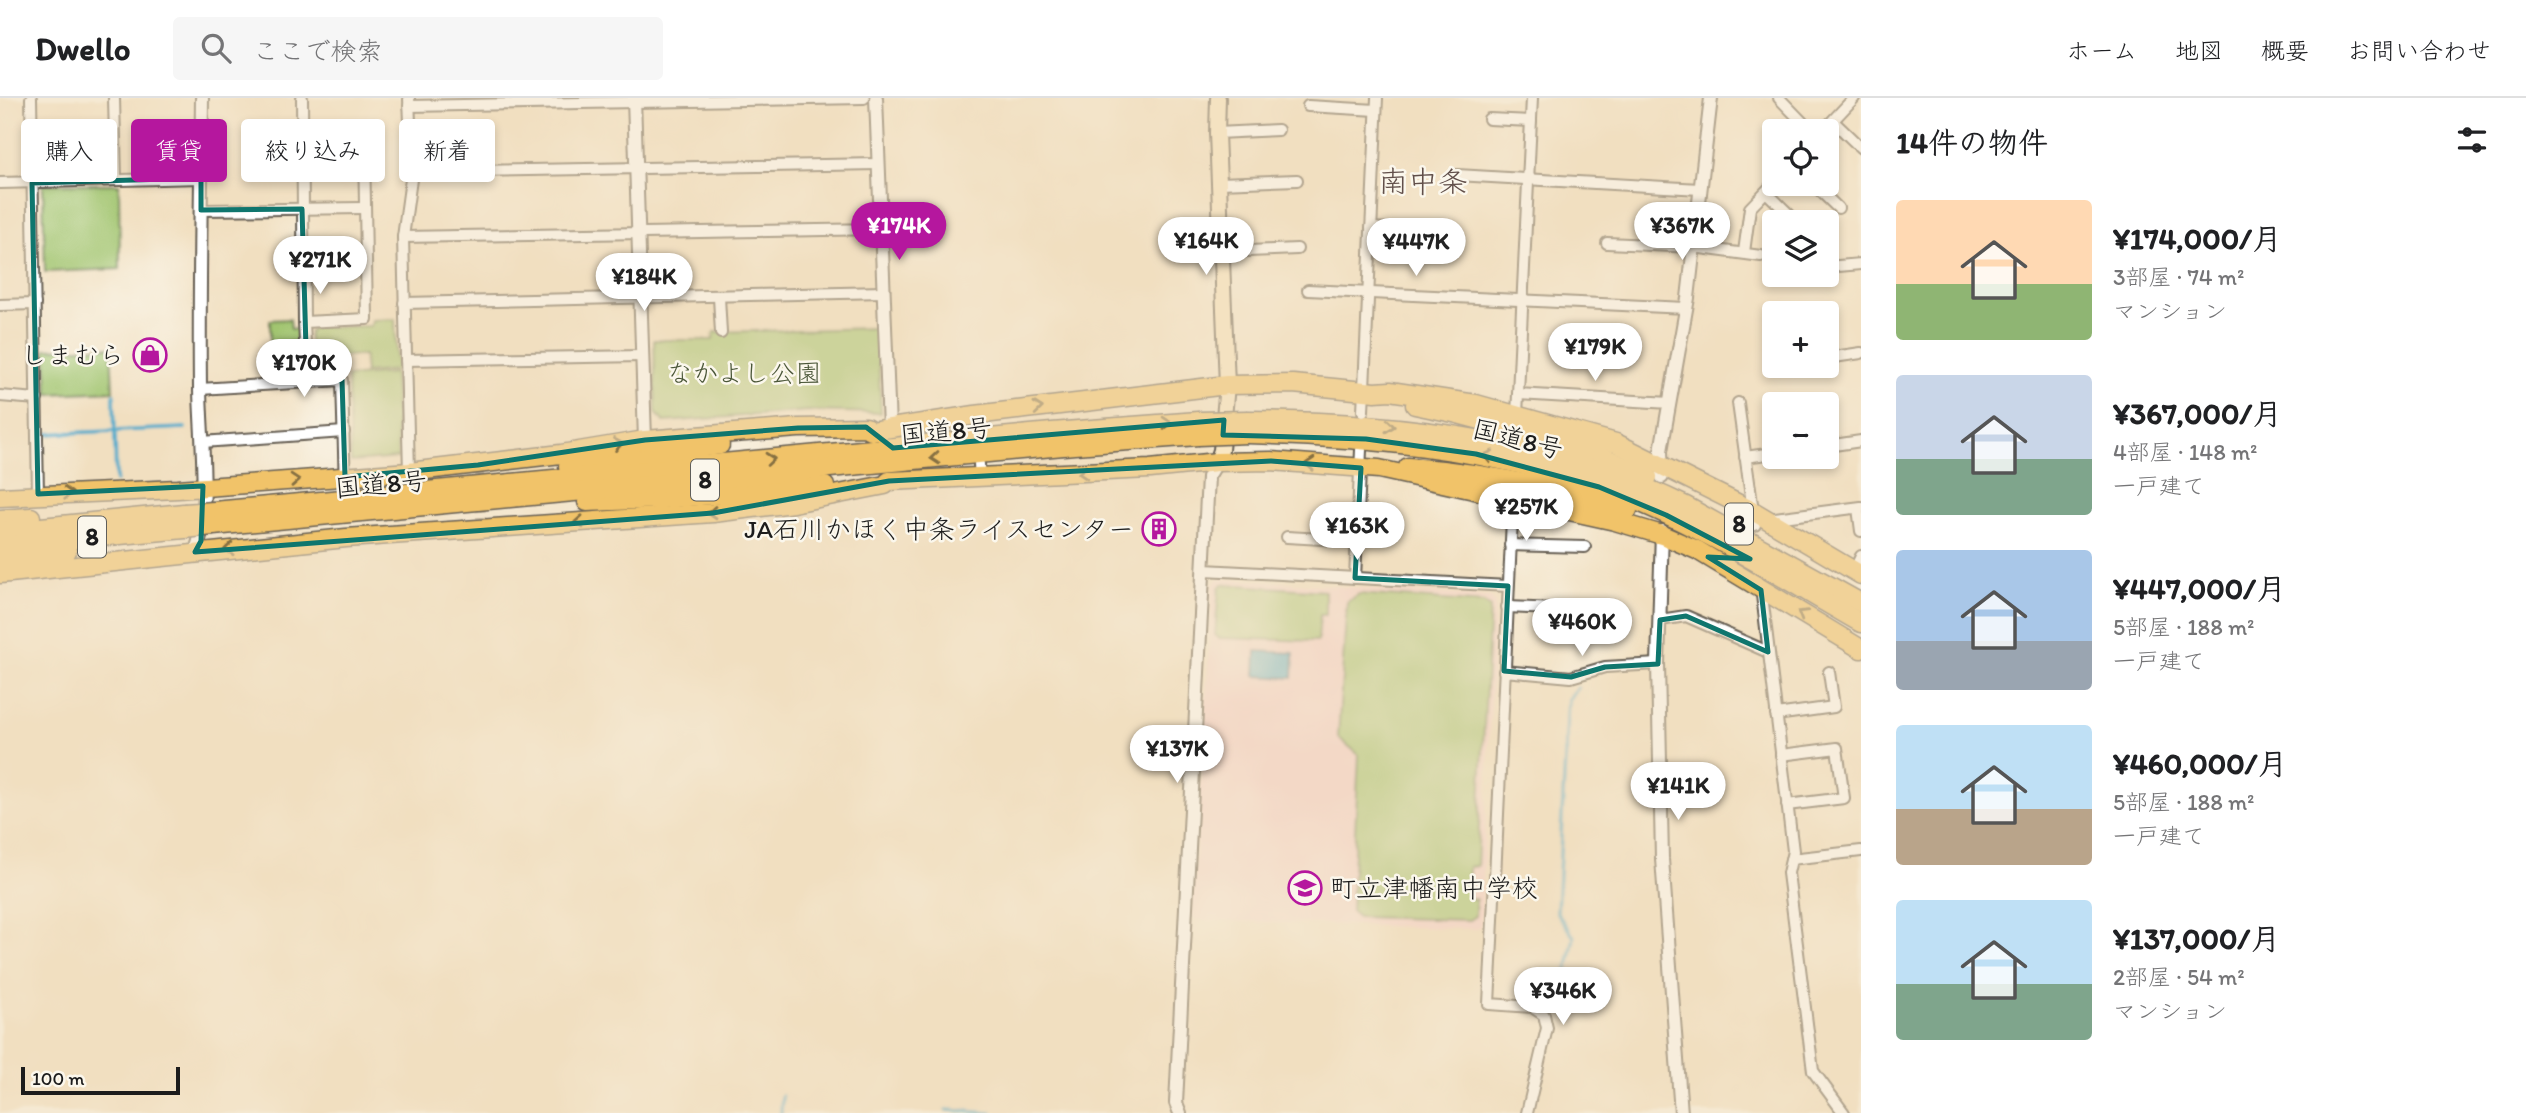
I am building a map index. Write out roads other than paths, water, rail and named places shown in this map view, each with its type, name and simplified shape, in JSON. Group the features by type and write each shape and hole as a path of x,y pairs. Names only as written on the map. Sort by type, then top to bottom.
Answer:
{"highway":[{"path":"0,497 203,486 345,482 409,472 475,475 645,445 798,428 880,429 976,422 1227,386 1293,384 1390,391 1476,404 1616,443 1662,472 1859,567"},
{"name":"8","path":"1370,391 1418,406 1581,446 1735,522 1849,589 1860,602"},
{"name":"国道8号","path":"0,531 213,518 475,475 1052,432 1248,427 1310,420 1420,429 1479,438 1581,463 1686,506 1860,602"},
{"name":"国道8号","path":"1248,427 1419,445 1476,454 1600,487 1750,559 1861,623"},
{"name":"国道8号","path":"213,518 345,525 1074,445 1198,428"},
{"name":"8","path":"475,475 513,474 703,447 803,440 880,429"},
{"path":"0,575 195,552 390,518 545,504 663,499 979,471 1150,469 1217,462 1367,462 1662,533 1761,584 1861,649"},
{"name":"8","path":"1367,462 1387,467 1445,470 1557,490 1638,513 1681,531 1732,558 1750,559"},
{"path":"345,525 482,523 647,511 755,509 885,485 889,481"},
{"name":"8","path":"0,519 124,511 163,522"},
{"name":"8","path":"0,560 121,543 163,522"},
{"name":"国道8号","path":"0,546 163,522"}],"main road":[{"path":"1217,462 1221,450 1227,386 1218,98"}],"street":[{"path":"31,98 38,494"},
{"path":"114,98 115,119"},
{"path":"202,98 202,119"},
{"path":"302,98 307,383"},
{"path":"409,102 864,98"},
{"path":"876,98 884,292 880,429"},
{"path":"1363,411 1370,391 1368,291 1377,98"},
{"path":"1517,415 1532,98"},
{"path":"1662,472 1661,451 1686,309 1711,98"},
{"path":"1779,98 1799,119"},
{"path":"1835,119 1854,98"},
{"path":"634,100 645,445"},
{"path":"1308,106 1376,110"},
{"path":"1489,119 1531,121"},
{"path":"1839,127 1861,148"},
{"path":"1217,133 1278,130"},
{"path":"495,171 879,164"},
{"path":"1457,175 1700,189"},
{"path":"1219,183 1297,180"},
{"path":"0,183 61,182"},
{"path":"195,552 201,541 203,486 200,389 201,182"},
{"path":"304,321 367,319 364,182"},
{"path":"409,472 403,237 411,182"},
{"path":"1744,252 1751,208 1762,196"},
{"path":"1770,196 1785,210"},
{"path":"1825,196 1838,208"},
{"path":"201,210 364,208"},
{"path":"1371,228 1441,232"},
{"path":"403,237 881,229"},
{"path":"1606,243 1693,247 1761,256"},
{"path":"1223,252 1297,249"},
{"path":"1839,266 1861,264"},
{"path":"1308,290 1686,309"},
{"path":"404,303 640,297 719,298 884,292"},
{"path":"719,298 722,334"},
{"path":"0,305 35,304"},
{"path":"1839,356 1861,353"},
{"path":"406,360 642,356"},
{"path":"200,389 342,380 345,482"},
{"path":"1518,394 1670,403"},
{"path":"0,396 37,399"},
{"path":"1738,403 1745,457 1758,518 1859,507 1861,531"},
{"path":"202,442 344,432"},
{"path":"1839,444 1861,441"},
{"path":"1745,457 1762,455"},
{"path":"1180,1113 1176,1102 1177,1077 1208,477 1217,462"},
{"path":"1355,578 1367,462"},
{"path":"1513,498 1489,1004 1532,1007 1544,1015 1547,1028 1527,1113"},
{"path":"1662,533 1658,664 1662,859 1681,1113"},
{"path":"1287,537 1357,541"},
{"path":"1510,545 1584,547"},
{"path":"1204,570 1508,586"},
{"path":"1761,584 1793,851 1788,873 1813,1071 1844,1113"},
{"path":"1507,607 1579,610"},
{"path":"1660,620 1686,617 1768,652"},
{"path":"1504,671 1571,677 1605,667 1658,664"},
{"path":"1776,715 1833,706 1829,672"},
{"path":"1781,755 1838,748 1844,798 1787,805"},
{"path":"1791,859 1861,851"}],"water":[{"path":"1256,651 1294,653 1293,678 1255,676"}],"waterway":[{"path":"114,394 116,481"},
{"path":"42,434 185,428"},
{"path":"1546,1003 1567,972 1574,937 1557,913 1568,699 1578,688"},
{"path":"781,1113 782,1096"},
{"path":"946,1110 992,1113"}],"tunnel":[{"path":"479,472 481,518"}],"place":[{"name":"しまむら","path":"150,355"},
{"name":"JA石川かほく中条ライスセンター","path":"1159,529"},
{"name":"町立津幡南中学校","path":"1305,888"}],"district":[{"name":"南中条","path":"1423,182"}],"park label":[{"name":"なかよし公園","path":"744,373"}]}
